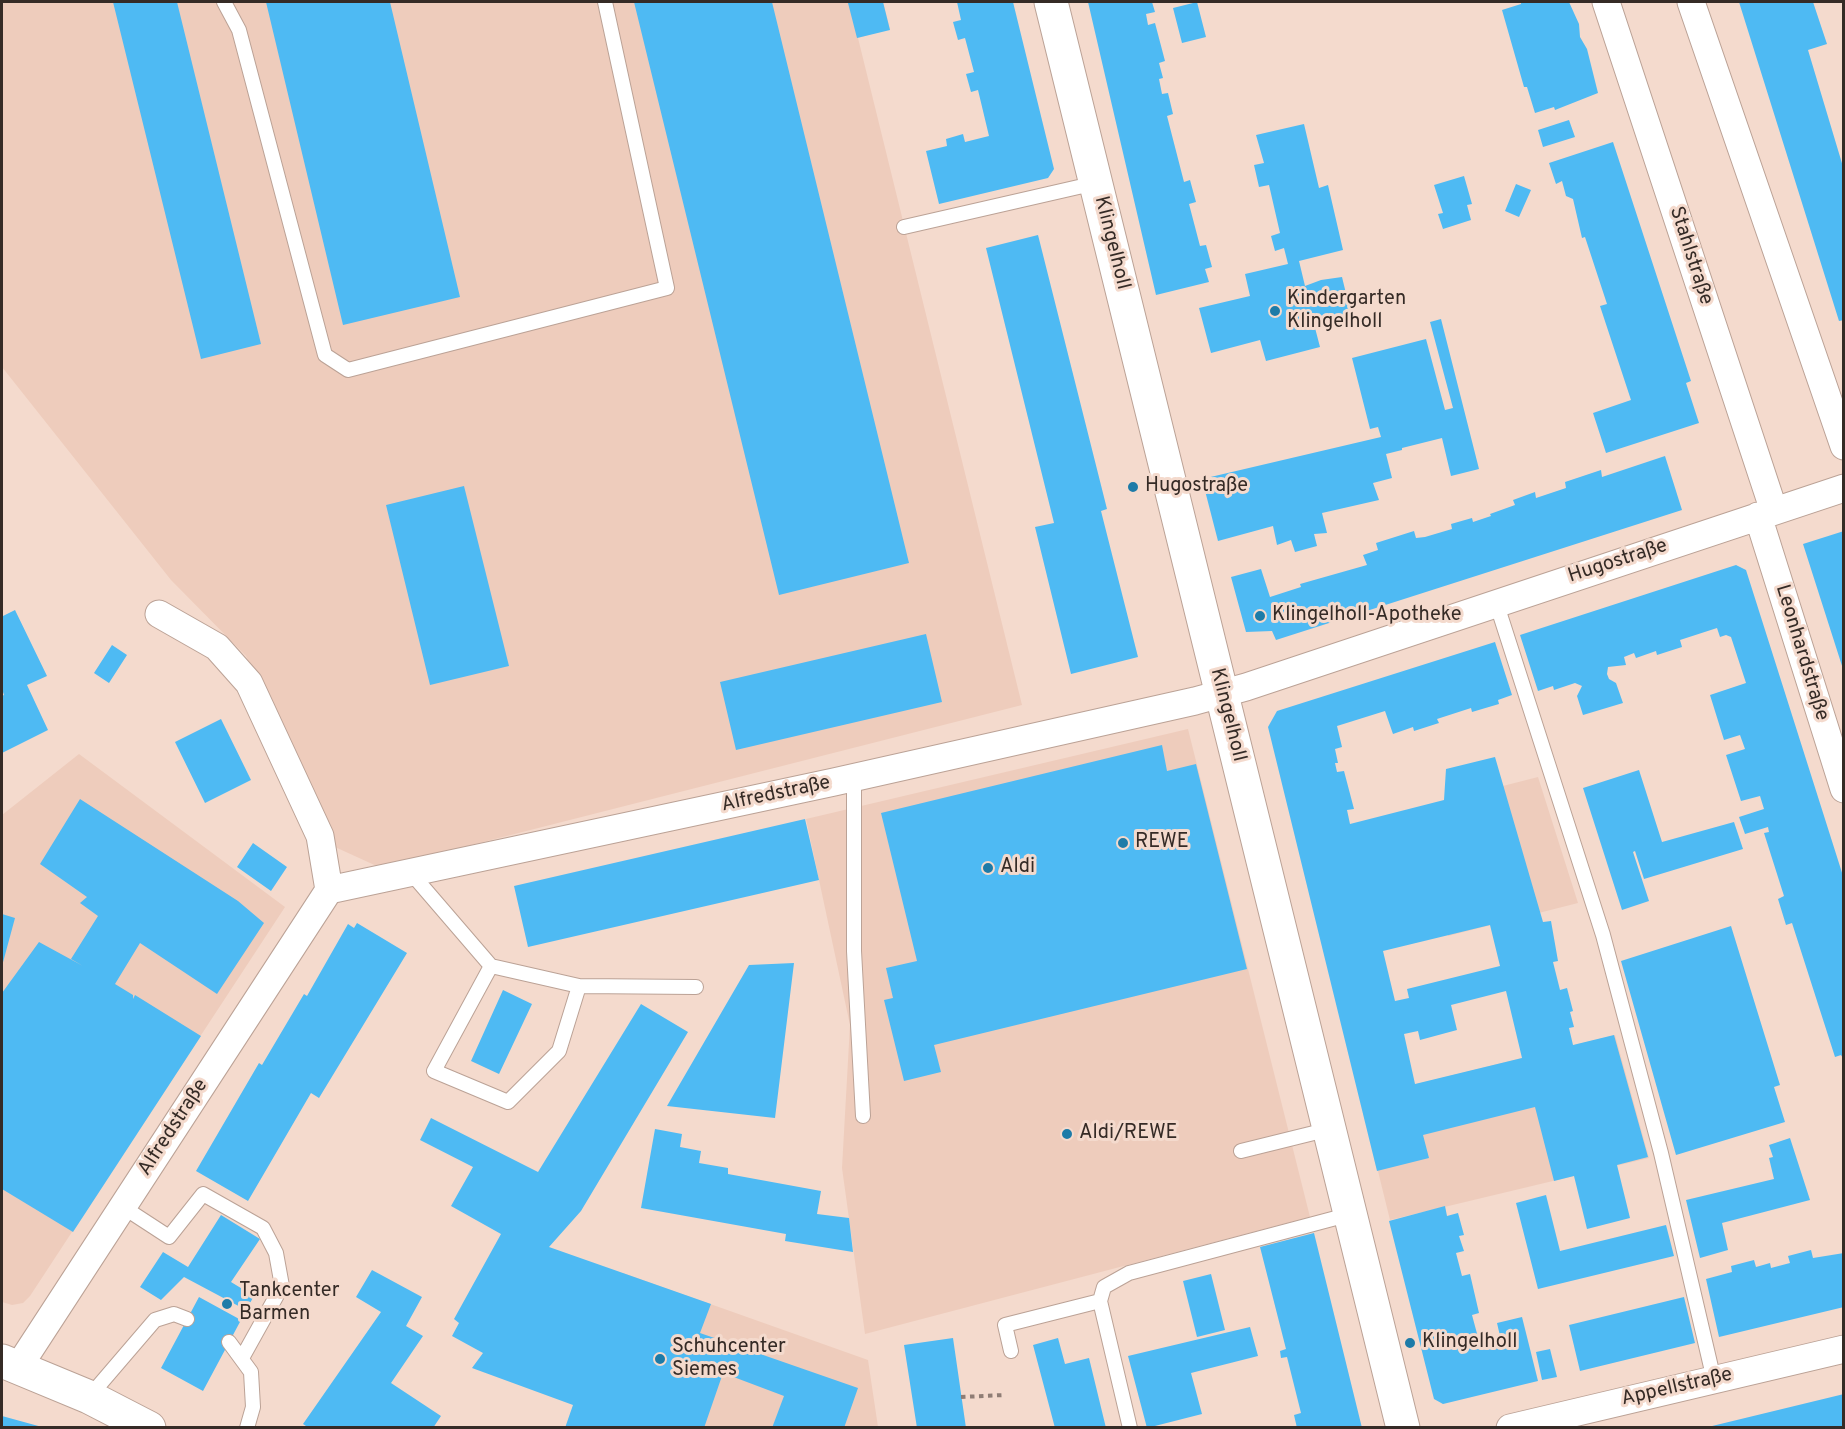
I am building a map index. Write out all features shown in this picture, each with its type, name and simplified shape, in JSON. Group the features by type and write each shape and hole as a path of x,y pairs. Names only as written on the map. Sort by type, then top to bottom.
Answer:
{"street":[{"name":"Klingelholl","path":"1051,2 1403,1428"},
{"name":"Stahlstraße","path":"1606,2 1766,513"},
{"path":"1691,2 1844,446"},
{"name":"Hugostraße","path":"1222,693 1844,488"},
{"name":"Leonhardstraße","path":"1766,513 1844,789"},
{"path":"159,614 217,647 249,683 320,836 329,891"},
{"name":"Alfredstraße","path":"10,1363 123,1207 329,891 854,778 1222,693"},
{"name":"Appellstraße","path":"1510,1428 1844,1349"},
{"path":"10,1363 89,1396 149,1428"}],"lane":[{"path":"224,2 239,30 325,355 348,370 667,288 605,2"},
{"path":"904,227 1096,183"},
{"path":"1496,602 1603,935 1661,1153 1714,1380"},
{"path":"854,778 854,951 863,1116"},
{"path":"411,873 491,966 579,986 696,987"},
{"path":"491,966 435,1071 508,1101 559,1051 579,986"},
{"path":"1241,1151 1330,1129"},
{"path":"123,1207 169,1237 203,1194 263,1228 276,1253 282,1286 242,1359"},
{"path":"1130,1428 1100,1300 1104,1287 1129,1273 1351,1214"},
{"path":"1011,1352 1005,1325 1100,1300"},
{"path":"89,1396 156,1320 174,1314 187,1319"},
{"path":"229,1342 251,1372 253,1407 247,1428"}],"path":[{"path":"962,1396 1005,1395"}],"shaded area":[{"path":"2,2 883,2 890,29 858,38 1022,705 381,868 335,847 246,656 171,580 2,367"},
{"path":"1188,729 1310,1217 865,1334 842,1168 850,1025 806,819"},
{"path":"79,754 285,907 30,1296 23,1303 12,1305 2,1302 2,815"},
{"path":"1538,777 1578,903 1448,936 1417,808"},
{"path":"1615,1035 1649,1158 1390,1220 1360,1098"},
{"path":"623,1273 868,1360 878,1427 565,1428"}],"building":[{"path":"113,2 177,2 261,344 201,359"},
{"path":"266,2 390,2 460,297 343,325"},
{"path":"634,2 772,2 909,563 779,595"},
{"path":"883,2 890,30 857,38 848,3"},
{"path":"957,2 1013,2 1054,169 1048,178 939,204 926,151 947,146 946,139 963,134 965,142 989,136 978,90 971,92 966,74 974,72 965,38 958,40 953,22 961,20"},
{"path":"1088,2 1152,2 1155,12 1146,14 1148,25 1155,23 1165,61 1159,63 1163,78 1159,79 1162,94 1168,93 1173,114 1167,116 1184,182 1190,180 1196,202 1189,204 1200,246 1206,245 1212,267 1205,269 1209,282 1156,295"},
{"path":"1197,2 1206,37 1182,43 1173,8"},
{"path":"1521,2 1569,2 1579,24 1580,37 1587,49 1598,93 1555,110 1554,107 1535,113 1527,87 1524,87 1502,10 1521,4"},
{"path":"1739,2 1813,2 1827,44 1808,50 1844,170 1844,320 1839,321"},
{"path":"1569,120 1575,137 1543,147 1538,130"},
{"path":"1304,124 1319,188 1328,185 1343,250 1299,261 1305,286 1321,280 1342,277 1351,314 1314,324 1320,347 1266,361 1260,340 1211,353 1199,308 1250,296 1245,274 1288,264 1284,248 1275,251 1271,236 1280,233 1269,185 1259,187 1254,165 1264,163 1256,135"},
{"path":"1613,142 1691,381 1686,383 1699,423 1606,453 1593,413 1631,400 1600,306 1607,304 1585,237 1582,238 1573,199 1566,196 1562,181 1556,184 1549,163"},
{"path":"1464,176 1472,204 1467,205 1471,220 1443,229 1438,214 1443,213 1434,185"},
{"path":"1516,184 1531,190 1519,217 1505,211"},
{"path":"1038,235 1107,509 1101,511 1138,657 1071,674 1035,527 1054,523 986,248"},
{"path":"1441,319 1479,469 1451,476 1442,438 1402,448 1402,450 1386,454 1392,478 1373,483 1379,500 1322,513 1327,533 1314,534 1317,546 1295,552 1291,540 1277,545 1273,526 1218,541 1202,479 1381,437 1378,427 1370,429 1352,358 1426,339 1445,410 1453,408 1430,322"},
{"path":"1665,456 1682,510 1276,640 1272,631 1246,632 1231,577 1261,569 1270,597 1301,587 1300,584 1367,565 1363,555 1378,550 1376,543 1414,531 1416,538 1452,529 1451,524 1472,518 1473,522 1491,516 1490,514 1515,505 1513,500 1535,492 1536,498 1566,488 1565,482 1601,470 1602,477"},
{"path":"464,486 509,666 430,685 386,505"},
{"path":"1844,531 1844,669 1843,669 1803,544"},
{"path":"1736,565 1746,570 1844,879 1844,1060 1841,1055 1835,1057 1792,923 1786,925 1778,899 1784,896 1764,833 1769,832 1768,827 1745,834 1739,817 1764,809 1760,796 1741,801 1726,755 1745,749 1740,735 1724,740 1710,695 1746,683 1731,637 1726,635 1720,637 1717,628 1680,640 1682,647 1657,655 1656,651 1636,658 1634,653 1624,657 1626,665 1608,667 1607,674 1609,679 1616,683 1623,703 1583,715 1577,696 1582,686 1575,683 1554,690 1553,686 1538,691 1520,635"},
{"path":"15,610 47,676 27,685 48,730 2,753 2,696 4,695 2,689 2,612 3,616"},
{"path":"926,634 942,702 736,750 720,682"},
{"path":"1495,642 1512,695 1498,700 1499,704 1472,712 1471,708 1437,719 1439,723 1414,731 1413,727 1393,734 1385,711 1337,726 1342,747 1335,749 1337,772 1344,771 1354,809 1347,810 1350,824 1444,800 1446,769 1495,757 1543,922 1551,921 1558,961 1553,962 1560,990 1567,988 1573,1011 1570,1012 1574,1027 1569,1028 1573,1045 1614,1035 1648,1157 1617,1165 1630,1218 1587,1229 1574,1176 1554,1181 1535,1107 1423,1135 1429,1158 1377,1171 1268,727 1277,711","holes":["1490,925 1500,966 1407,989 1409,998 1395,1001 1383,951","1506,991 1522,1058 1415,1084 1404,1034 1418,1031 1420,1040 1457,1030 1451,1005"]},
{"path":"112,645 127,655 109,683 94,673"},
{"path":"221,719 251,780 205,803 175,742"},
{"path":"1162,745 1167,771 1196,764 1247,969 934,1045 941,1072 904,1081 884,1000 893,998 886,968 917,961 881,813"},
{"path":"1639,770 1662,842 1734,822 1743,849 1644,879 1635,851 1633,852 1649,901 1622,910 1583,788"},
{"path":"80,799 238,901 264,923 217,994 140,943 115,984 133,995 133,999 135,995 201,1036 73,1232 2,1189 2,993 39,942 83,966 71,959 98,916 80,903 87,897 40,864"},
{"path":"805,819 819,880 528,947 514,886"},
{"path":"253,843 287,867 271,891 237,867"},
{"path":"2,914 15,918 2,966"},
{"path":"357,923 407,953 319,1098 311,1093 248,1201 196,1171 259,1063 262,1065 304,994 307,996 348,924 354,928"},
{"path":"1731,926 1780,1085 1774,1087 1785,1122 1676,1155 1621,961"},
{"path":"794,963 775,1118 667,1106 749,965"},
{"path":"503,990 532,1004 499,1074 471,1061"},
{"path":"641,1004 688,1032 581,1211 549,1247 711,1304 700,1333 858,1388 844,1428 772,1428 784,1396 723,1373 704,1428 565,1428 573,1405 472,1368 483,1353 452,1336 459,1323 454,1319 501,1234 451,1206 473,1167 420,1140 431,1118 538,1172"},
{"path":"655,1129 682,1134 680,1147 701,1151 699,1163 728,1168 728,1174 821,1191 817,1214 849,1218 853,1252 785,1241 786,1234 641,1208"},
{"path":"1790,1138 1810,1200 1722,1223 1728,1250 1700,1258 1686,1200 1774,1179 1769,1158 1773,1157 1769,1145"},
{"path":"1546,1195 1560,1251 1666,1225 1674,1256 1538,1289 1516,1203"},
{"path":"1445,1206 1447,1216 1458,1213 1464,1235 1459,1236 1464,1251 1456,1253 1462,1276 1470,1274 1479,1313 1472,1315 1479,1341 1500,1336 1497,1323 1522,1317 1538,1381 1443,1404 1434,1399 1389,1221"},
{"path":"221,1215 260,1239 231,1282 254,1296 246,1310 184,1277 161,1300 140,1287 163,1252 188,1267"},
{"path":"1314,1233 1362,1428 1297,1428 1294,1415 1301,1413 1287,1357 1281,1358 1280,1351 1286,1349 1260,1247"},
{"path":"1811,1250 1813,1258 1844,1253 1844,1307 1719,1337 1706,1279 1732,1272 1731,1266 1754,1260 1756,1267 1770,1263 1771,1268 1790,1263 1788,1256"},
{"path":"372,1270 422,1297 406,1326 423,1336 391,1383 441,1416 433,1428 309,1428 303,1424 381,1312 356,1297"},
{"path":"1211,1274 1225,1330 1197,1337 1183,1281"},
{"path":"199,1297 241,1320 203,1391 161,1368"},
{"path":"1684,1297 1695,1343 1580,1371 1569,1325"},
{"path":"1250,1327 1258,1356 1191,1373 1202,1414 1147,1428 1128,1356"},
{"path":"953,1338 966,1428 917,1428 904,1345"},
{"path":"1058,1338 1065,1364 1089,1358 1106,1428 1055,1428 1033,1345"},
{"path":"1550,1349 1557,1377 1542,1380 1536,1352"},
{"path":"1844,1394 1844,1428 1708,1428 1708,1427"},
{"path":"2,1416 42,1427 42,1428 2,1428"}],"place":[{"name":"Kindergarten Klingelholl","path":"1275,311"},
{"name":"Hugostraße","path":"1133,487"},
{"name":"Klingelholl-Apotheke","path":"1260,616"},
{"name":"REWE","path":"1123,843"},
{"name":"Aldi","path":"988,868"},
{"name":"Aldi/REWE","path":"1067,1134"},
{"name":"Tankcenter Barmen","path":"227,1304"},
{"name":"Klingelholl","path":"1410,1343"},
{"name":"Schuhcenter Siemes","path":"660,1359"}]}
